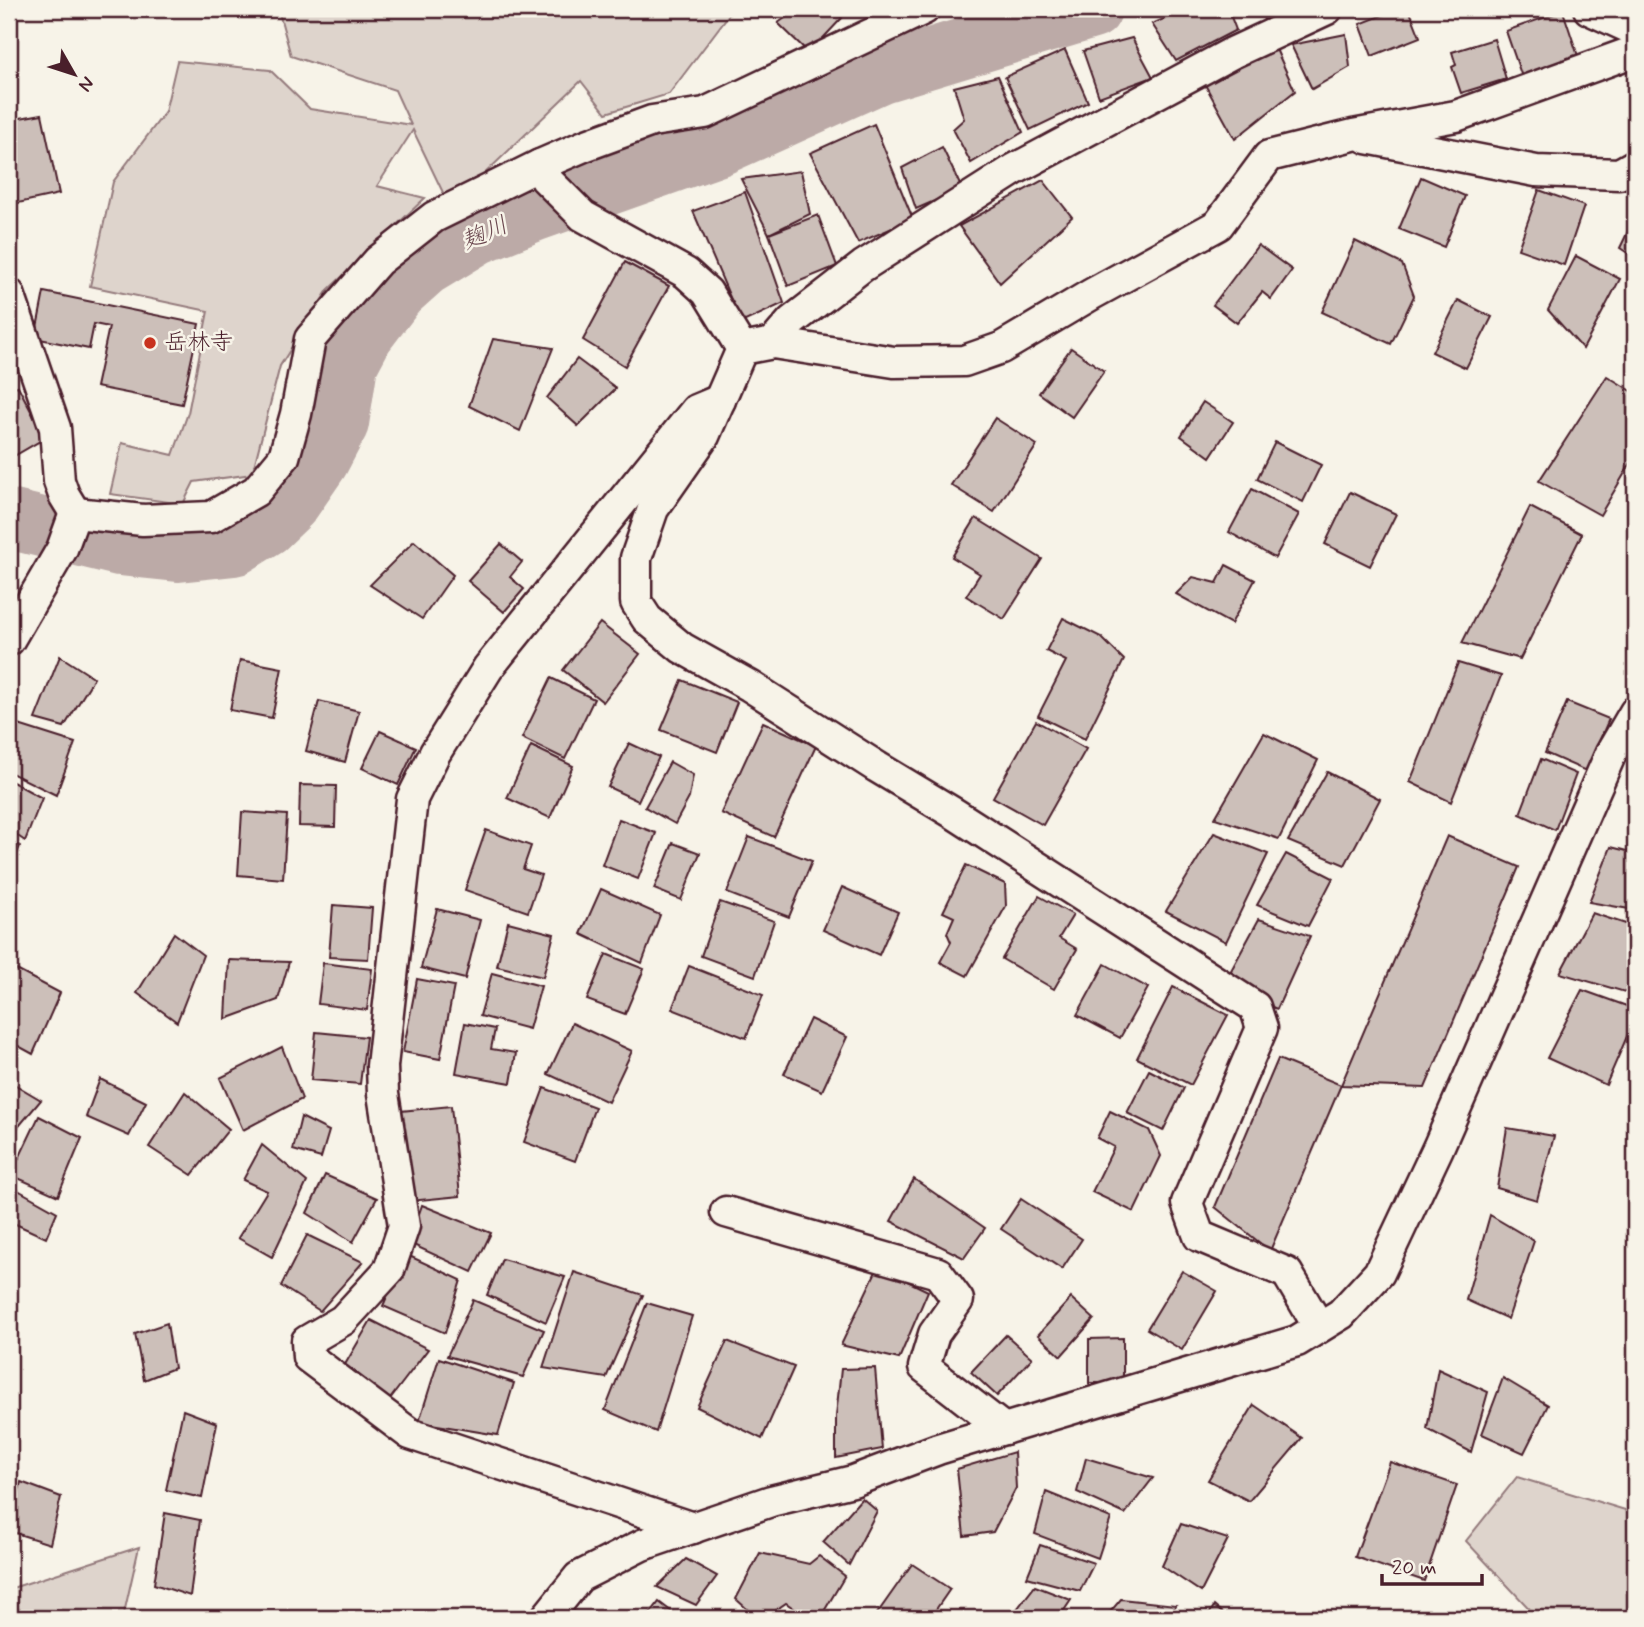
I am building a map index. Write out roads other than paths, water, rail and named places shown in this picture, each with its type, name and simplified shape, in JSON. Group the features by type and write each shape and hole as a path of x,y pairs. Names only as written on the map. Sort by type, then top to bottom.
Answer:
{"street":[{"path":"73,516 143,520 211,517 256,491 284,457 296,414 310,339 378,261 434,217 543,172 652,121 705,113 923,9"},
{"path":"773,343 792,321 863,266 1015,169 1232,53 1328,9"},
{"path":"1589,9 1635,30"},
{"path":"743,349 773,343 894,362 964,361 1001,348 1218,225 1269,156 1353,135 1456,116 1635,51"},
{"path":"1353,135 1536,171 1619,174 1635,165"},
{"path":"543,172 583,216 686,273 707,292 743,349"},
{"path":"9,294 55,428 59,481 73,516 62,549 9,640"},
{"path":"743,349 704,436 653,509 636,558 636,602 647,619 682,648 750,686 955,814 1255,1007 1262,1028 1187,1203 1199,1236 1287,1273 1319,1327"},
{"path":"692,1528 410,1434 308,1357 307,1341 343,1320 389,1270 404,1226 383,1094 382,1066 412,799 435,753 488,668 696,410 720,400"},
{"path":"545,1618 579,1577 642,1545 771,1501 853,1481 1004,1429 1297,1341 1341,1314 1379,1273 1611,753 1635,712"},
{"path":"726,1212 938,1273 958,1300 934,1334 924,1367 1004,1429"}],"waterway":[{"name":"麹川","path":"9,519 120,546 178,552 234,546 266,526 290,503 319,461 339,423 348,364 364,334 396,292 425,266 476,235 719,146 881,73 1092,9"}],"place":[{"name":"岳林寺","path":"150,343"}]}
